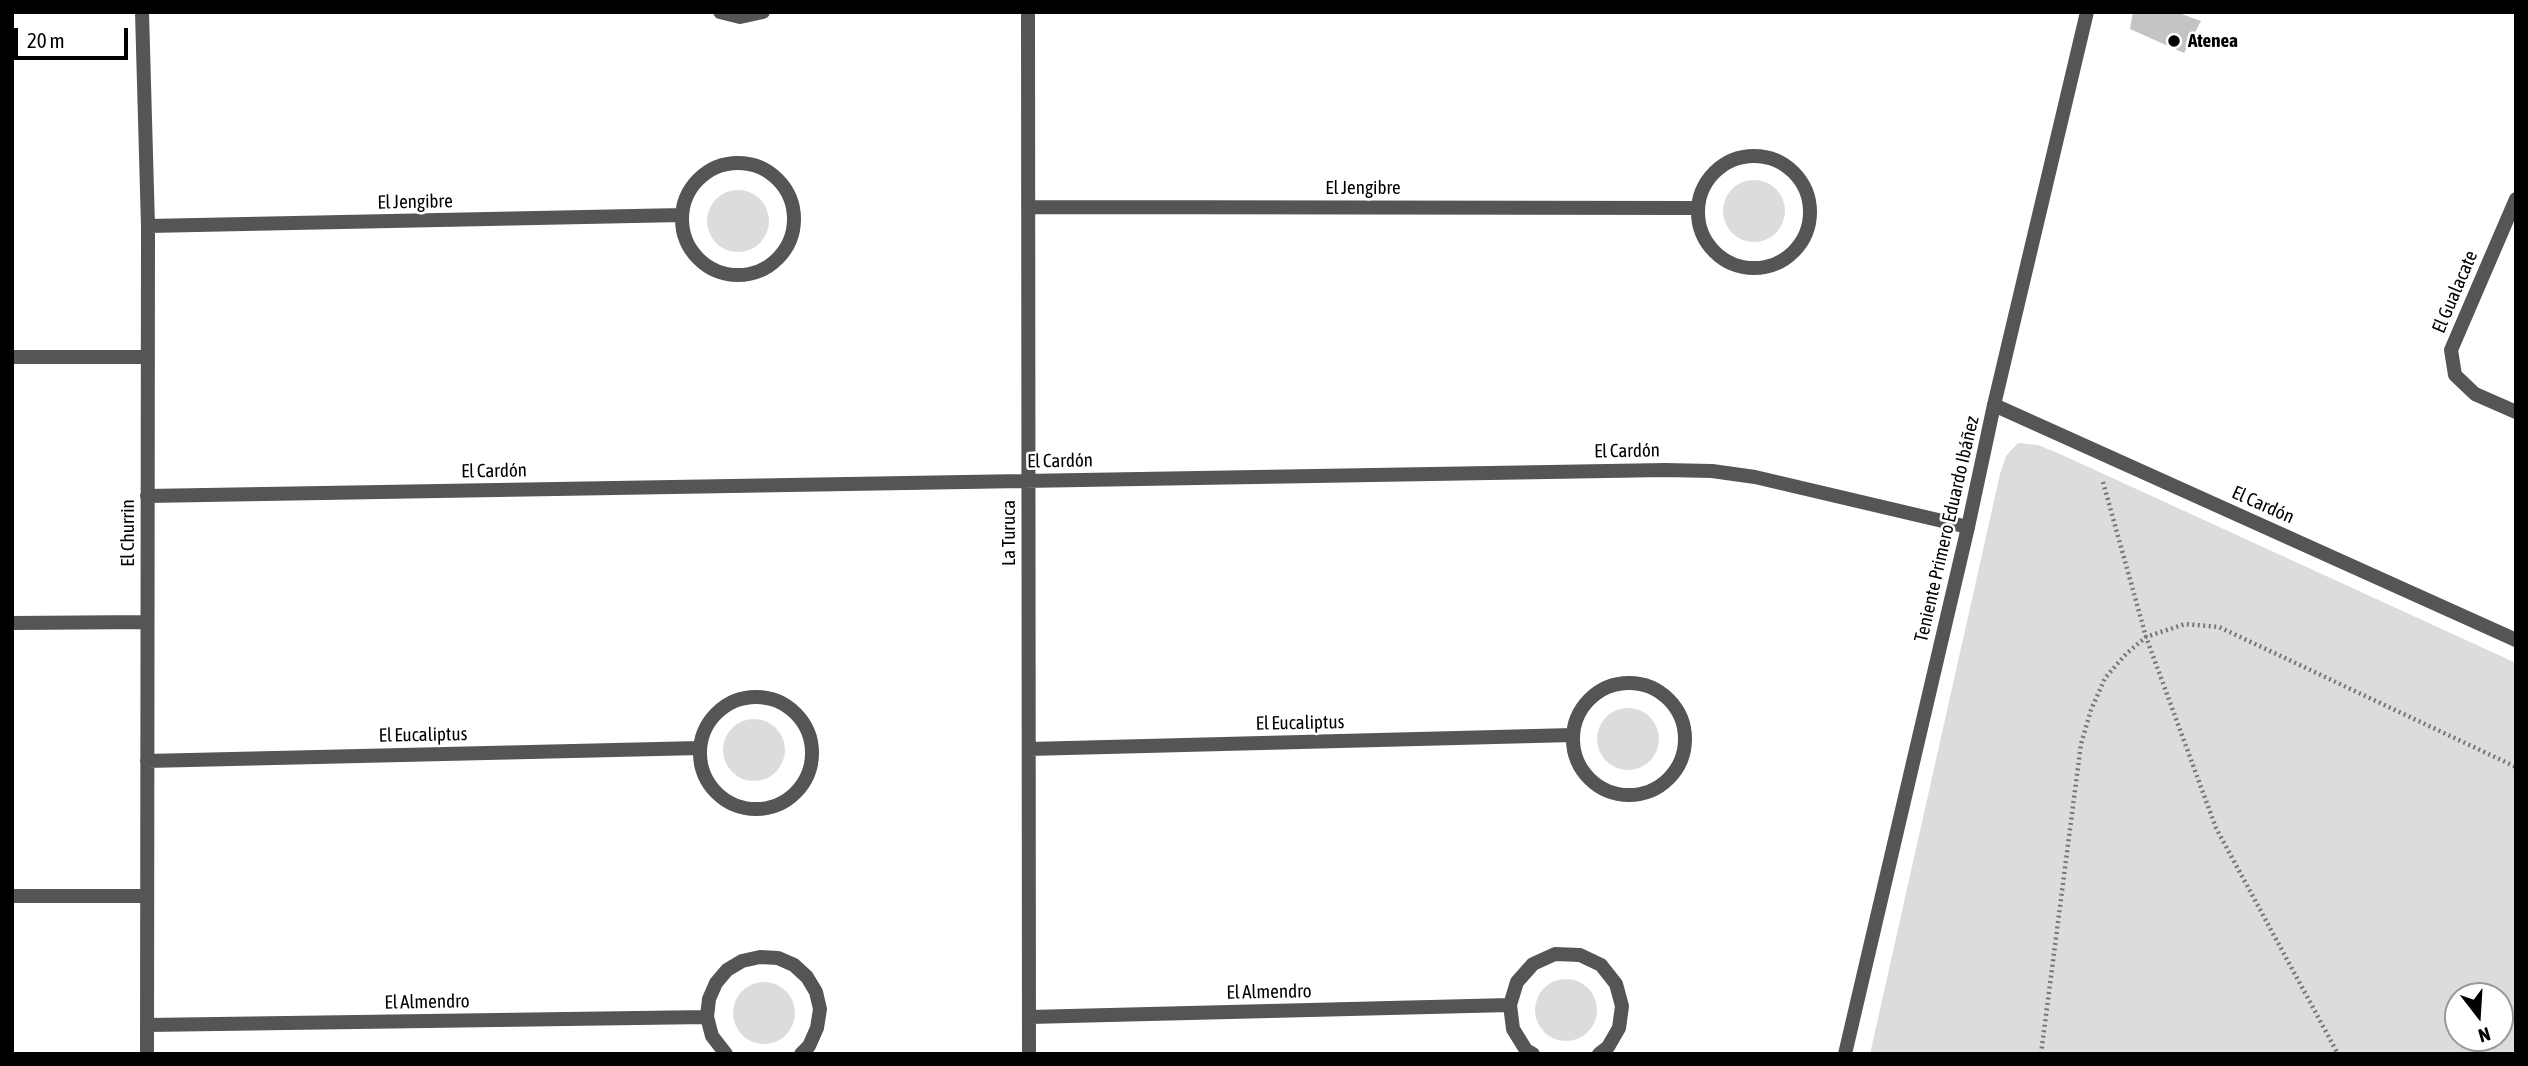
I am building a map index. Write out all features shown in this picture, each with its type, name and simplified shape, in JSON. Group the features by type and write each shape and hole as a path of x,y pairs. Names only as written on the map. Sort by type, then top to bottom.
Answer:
{"street":[{"name":"El Churrin","path":"142,12 148,226 147,1054"},
{"path":"720,12 740,17 764,12"},
{"name":"La Turuca","path":"1028,12 1029,1054"},
{"name":"Teniente Primero Eduardo Ibáñez","path":"1845,1054 2087,12"},
{"path":"1746,156 1766,157 1783,164 1797,176 1807,193 1811,211 1808,230 1799,246 1786,258 1751,268 1734,264 1712,249 1699,226 1698,208 1703,189 1713,173 1728,162 1746,156"},
{"path":"731,163 750,164 768,171 782,184 792,200 795,219 788,246 770,266 754,274 736,276 718,272 702,263 691,249 684,233 682,215 687,197 698,181 713,170 731,163"},
{"name":"El Gualacate","path":"2516,199 2451,350 2455,375 2465,385 2475,394 2516,412"},
{"name":"El Jengibre","path":"1028,207 1698,208"},
{"name":"El Jengibre","path":"148,226 682,215"},
{"path":"12,357 147,357"},
{"name":"El Cardón","path":"1994,405 2516,640"},
{"name":"El Cardón","path":"147,496 1665,470 1712,471 1755,477 1968,527"},
{"path":"12,623 147,622"},
{"path":"1622,683 1640,684 1658,691 1673,704 1682,720 1685,739 1682,758 1674,773 1661,786 1626,796 1609,792 1593,783 1581,769 1574,753 1573,735 1577,716 1588,701 1603,690 1622,683"},
{"path":"748,697 767,697 785,705 800,717 809,733 812,752 809,771 801,787 788,799 771,807 754,809 736,805 720,796 708,783 701,766 700,748 704,730 715,714 730,703 748,697"},
{"name":"El Eucaliptus","path":"1029,749 1573,735"},
{"name":"El Eucaliptus","path":"147,761 700,748"},
{"path":"12,896 147,896"},
{"path":"1532,1054 1526,1050 1513,1029 1510,1005 1517,982 1533,964 1555,954 1580,955 1601,965 1616,984 1622,1006 1619,1028 1608,1047 1599,1054"},
{"path":"726,1054 712,1036 707,1017 709,999 716,983 727,970 742,961 760,957 778,958 794,965 807,977 816,992 820,1009 817,1028 809,1046 801,1054"},
{"name":"El Almendro","path":"1029,1017 1510,1005"},
{"name":"El Almendro","path":"147,1026 707,1017"}],"path":[{"path":"2095,450 2146,637 2217,828 2338,1054"},
{"path":"2040,1054 2081,744 2091,710 2105,678 2126,654 2146,637 2185,624 2219,627 2516,767"}],"shaded area":[{"path":"1748,180 1760,180 1776,189 1783,199 1783,223 1776,233 1760,242 1748,242 1737,237 1728,228 1723,217 1723,205 1728,194 1737,185"},
{"path":"732,190 744,190 760,199 767,209 767,233 760,243 744,252 732,252 721,247 712,238 707,227 707,215 712,204 721,195"},
{"path":"2018,443 2038,445 2516,663 2516,1054 1870,1054 2006,456"},
{"path":"1622,708 1634,708 1650,717 1657,727 1657,751 1650,761 1634,770 1622,770 1611,765 1602,756 1597,745 1597,733 1602,722 1611,713"},
{"path":"748,719 760,719 776,728 783,738 783,762 776,772 760,781 748,781 737,776 728,767 723,756 723,744 728,733 737,724"},
{"path":"1560,979 1572,979 1588,988 1595,998 1595,1022 1588,1032 1572,1041 1560,1041 1549,1036 1540,1027 1535,1016 1535,1004 1540,993 1549,984"},
{"path":"758,982 770,982 786,991 793,1001 793,1025 786,1035 770,1044 758,1044 747,1039 738,1030 733,1019 733,1007 738,996 747,987"}],"building":[{"name":"Atenea","path":"2133,12 2176,12 2201,21 2184,53 2130,29"}],"place":[{"name":"Atenea","path":"2174,41"}]}
